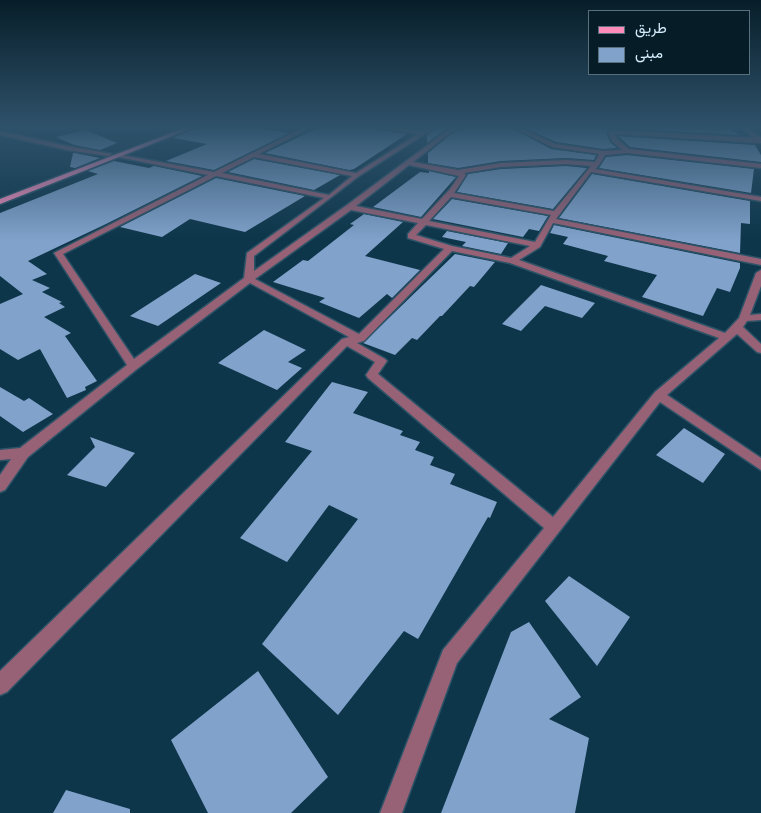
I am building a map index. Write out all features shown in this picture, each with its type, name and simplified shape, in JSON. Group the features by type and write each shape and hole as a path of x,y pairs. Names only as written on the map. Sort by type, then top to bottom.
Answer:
{"main road":[{"path":"0,196 81,165"},
{"path":"0,202 93,165"}],"street":[{"path":"169,165 330,197"},
{"path":"133,366 58,253 233,165"},
{"path":"305,165 357,175"},
{"path":"249,279 250,255 373,165"},
{"path":"0,486 22,453 133,366 249,279 350,208 405,165"},
{"path":"412,165 458,172 502,165"},
{"path":"512,261 537,245 554,217 589,170 596,165"},
{"path":"589,170 761,199"},
{"path":"458,172 463,175 411,236 450,248 512,261 735,328 761,350"},
{"path":"448,194 761,262"},
{"path":"350,208 424,221 537,245"},
{"path":"0,685 353,340 450,248"},
{"path":"735,328 761,273"},
{"path":"249,279 353,340 381,361 372,375 554,527"},
{"path":"392,813 450,657 659,395 735,328 761,317"},
{"path":"659,395 761,465"},
{"path":"0,455 22,453"}],"building":[{"path":"70,165 83,165 75,168 70,167"},
{"path":"104,165 134,165 149,168 154,166 202,176 28,261 47,274 32,280 50,288 42,292 62,302 59,303 65,307 44,317 71,333 65,336 97,381 85,387 86,390 67,398 40,349 18,360 0,349 0,304 23,294 0,276 0,213 98,174 88,171"},
{"path":"187,165 224,165 214,170"},
{"path":"242,165 286,165 340,175 314,190 228,172"},
{"path":"324,165 360,165 349,170"},
{"path":"440,165 477,165 458,168"},
{"path":"601,165 717,165 754,169 751,193 599,168"},
{"path":"566,166 587,168 553,209 457,192 468,174 501,169"},
{"path":"429,171 456,177 421,217 373,207 420,172 429,173"},
{"path":"592,174 750,201 750,224 741,223 740,253 559,218"},
{"path":"216,178 305,196 245,232 190,219 162,237 120,227"},
{"path":"452,199 548,216 539,231 529,229 523,237 433,219"},
{"path":"364,214 403,222 365,256 420,270 392,298 387,294 359,318 319,302 325,298 273,282 303,260 308,261 354,225 350,224"},
{"path":"554,225 740,263 740,268 730,292 717,288 703,316 642,297 657,275 604,261 608,256 563,244 568,237 550,233"},
{"path":"447,231 508,243 501,254 462,246 466,242 442,237"},
{"path":"455,254 495,262 474,287 470,286 417,340 412,338 395,355 363,343"},
{"path":"195,274 221,283 158,326 130,316"},
{"path":"541,285 595,303 582,318 545,306 521,331 502,324"},
{"path":"264,330 306,350 288,362 302,368 277,390 218,363"},
{"path":"332,382 368,392 353,413 403,431 400,435 420,442 415,450 434,457 430,465 455,474 450,484 497,502 490,518 488,517 418,639 404,631 338,715 262,644 358,519 329,505 287,562 240,538 312,451 285,442"},
{"path":"0,387 24,401 29,398 53,414 23,432 0,416"},
{"path":"684,428 725,454 703,483 656,455"},
{"path":"90,437 135,453 106,487 67,475 95,447"},
{"path":"569,576 630,617 597,666 545,601"},
{"path":"529,622 581,697 549,719 589,738 575,813 441,813 511,632"},
{"path":"258,671 328,777 291,813 208,813 171,740"},
{"path":"66,790 130,809 130,813 53,813"}]}
